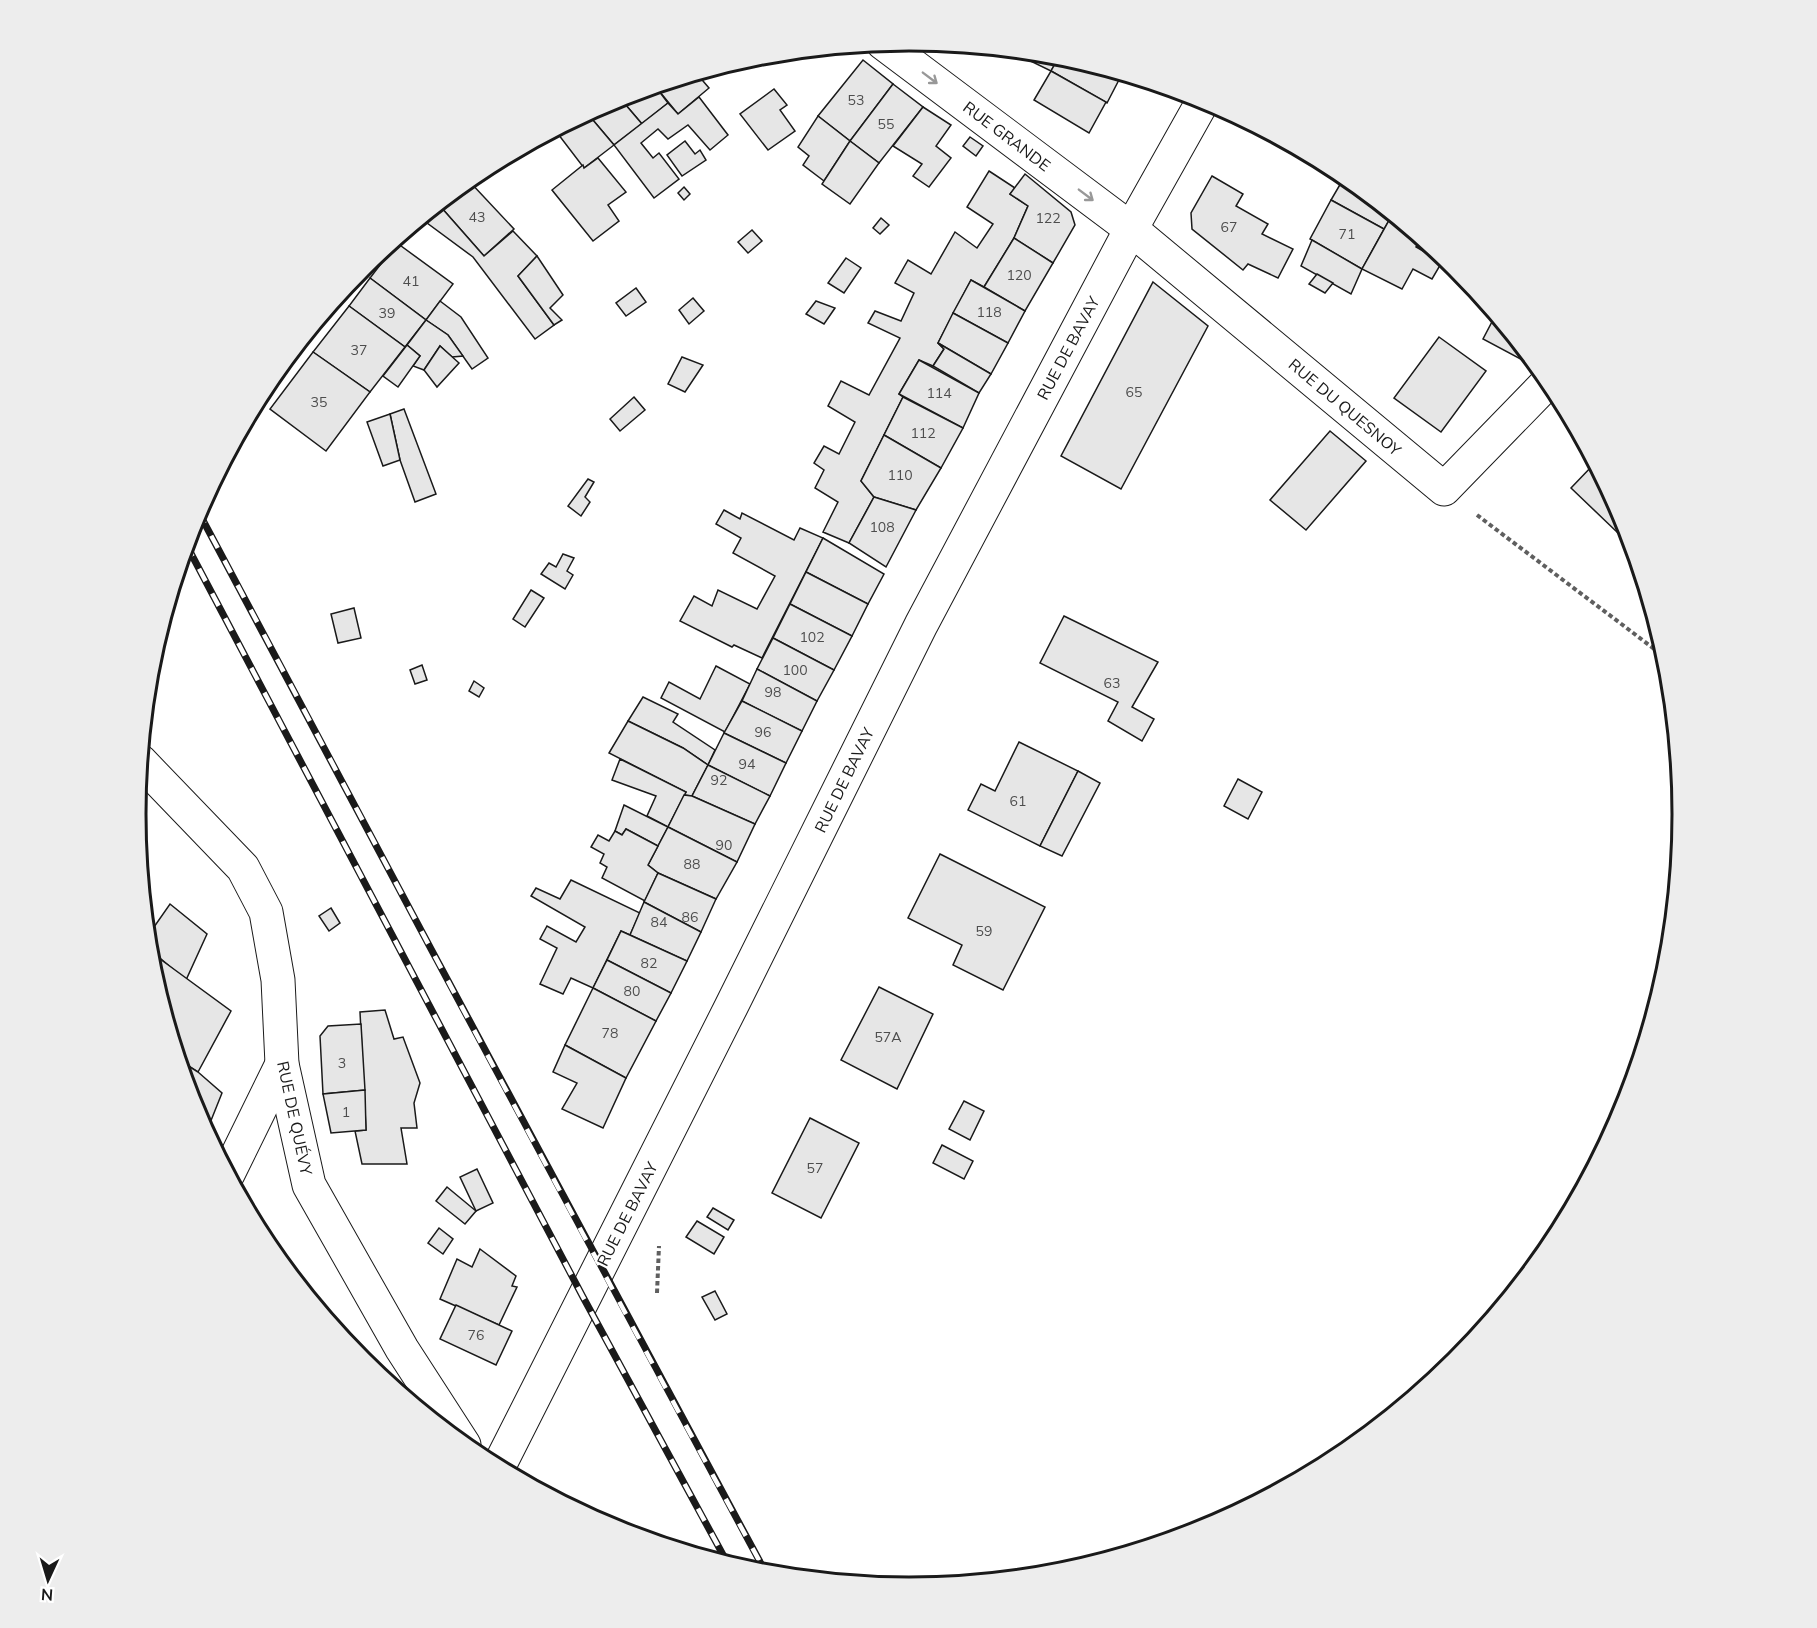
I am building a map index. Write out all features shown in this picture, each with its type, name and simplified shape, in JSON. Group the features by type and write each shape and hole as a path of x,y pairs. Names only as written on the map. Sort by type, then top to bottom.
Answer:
{"main road":[{"name":"RUE GRANDE","path":"894,52 1131,229"},
{"name":"RUE DE BAVAY","path":"502,1459 731,1008 921,625 1131,229 1199,108"},
{"name":"RUE DU QUESNOY","path":"1131,229 1444,489"},
{"path":"1444,489 1542,388"},
{"name":"RUE DE QUÉVY","path":"147,768 243,868 266,912 278,980 282,1064 309,1185 402,1349 450,1423"},
{"path":"232,1166 282,1064"}],"path":[{"path":"1444,489 1653,648"}],"building":[{"path":"863,60 893,84 850,141 818,116"},
{"path":"1032,62 1054,66 1051,71"},
{"path":"1054,66 1119,81 1107,103 1051,71"},
{"path":"1051,71 1106,102 1089,133 1034,100"},
{"path":"702,80 709,88 678,114 660,92"},
{"path":"893,84 923,107 879,163 850,141"},
{"path":"774,89 787,105 780,110 795,131 768,150 740,114"},
{"path":"660,92 668,103 642,124 626,105"},
{"path":"699,97 728,135 710,150 688,125 668,139 658,129 641,143 653,158 659,153 679,179 654,198 614,145 668,103 678,114"},
{"path":"626,105 642,124 614,145 593,120"},
{"path":"923,107 951,125 936,146 951,158 929,187 913,176 922,164 893,146"},
{"path":"818,116 850,141 824,181 803,165 809,156 798,147"},
{"path":"593,120 614,145 584,168 560,136"},
{"path":"970,137 983,146 976,156 963,146"},
{"path":"685,141 695,154 700,150 706,160 682,176 667,155"},
{"path":"850,141 879,163 850,204 822,184"},
{"path":"598,158 626,192 608,205 619,221 593,241 552,190 583,165 584,168"},
{"path":"989,171 1015,188 1010,194 1028,206 1014,238 984,287 971,280 938,343 944,349 933,366 919,360 899,394 903,397 861,481 874,497 849,543 823,532 838,502 815,488 824,470 814,463 824,446 839,454 855,422 828,406 841,381 869,395 900,338 868,323 875,311 901,321 914,293 895,283 908,260 931,274 955,232 977,248 993,224 967,207"},
{"path":"1025,174 1071,212 1075,225 1053,263 1014,238 1028,206 1010,194"},
{"path":"1212,176 1243,194 1236,206 1268,224 1262,234 1293,249 1278,278 1248,264 1243,270 1192,229 1191,213"},
{"path":"1340,185 1388,221 1384,229 1331,200"},
{"path":"475,187 514,229 484,256 443,210"},
{"path":"684,187 690,194 684,200 678,193"},
{"path":"1331,200 1384,229 1362,269 1310,239"},
{"path":"443,210 484,256 513,231 537,256 518,276 554,325 535,339 473,257 427,223"},
{"path":"881,218 889,225 880,234 873,228"},
{"path":"1388,221 1440,266 1432,279 1413,269 1402,289 1362,269"},
{"path":"752,230 762,241 748,253 738,242"},
{"path":"1014,238 1053,263 1025,311 984,287"},
{"path":"1312,240 1362,269 1351,294 1301,266"},
{"path":"400,245 453,284 426,320 370,278"},
{"path":"537,256 563,295 550,308 562,320 554,325 518,276"},
{"path":"846,258 861,268 844,293 828,283"},
{"path":"1317,274 1333,283 1325,293 1309,284"},
{"path":"370,278 426,320 405,347 349,306"},
{"path":"971,280 1025,311 1008,343 953,313"},
{"path":"1153,282 1208,326 1121,489 1061,456"},
{"path":"636,288 646,302 626,316 616,303"},
{"path":"693,298 704,311 689,324 679,310"},
{"path":"440,301 461,317 488,358 472,369 448,335 426,320"},
{"path":"816,301 835,308 824,324 806,314"},
{"path":"349,306 405,347 370,392 313,352"},
{"path":"953,313 1008,343 991,374 938,343"},
{"path":"426,320 448,335 463,356 452,357 440,346 424,370 413,366 420,356 407,345"},
{"path":"1492,323 1520,359 1483,339"},
{"path":"1439,337 1486,371 1441,432 1394,398"},
{"path":"938,343 991,374 979,393 933,366 944,349"},
{"path":"407,345 420,356 398,387 383,376"},
{"path":"440,346 459,363 437,387 424,370"},
{"path":"313,352 370,392 326,451 270,409"},
{"path":"682,357 703,365 685,392 668,384"},
{"path":"919,360 979,393 963,428 899,394"},
{"path":"634,397 645,410 620,431 610,419"},
{"path":"903,397 963,428 941,468 884,435"},
{"path":"404,409 436,494 415,502 400,460 390,414"},
{"path":"390,414 400,460 383,466 367,422"},
{"path":"1330,431 1366,461 1306,530 1270,500"},
{"path":"884,435 941,468 916,510 874,497 861,481"},
{"path":"1589,469 1617,532 1571,488"},
{"path":"588,479 594,482 585,497 590,502 581,516 568,506"},
{"path":"874,497 916,510 886,567 849,543"},
{"path":"724,510 740,519 742,513 794,540 800,528 823,538 762,658 734,645 732,647 680,621 694,596 712,606 718,590 757,609 775,576 733,553 741,538 716,524"},
{"path":"823,538 884,574 868,604 806,572"},
{"path":"563,554 574,558 567,571 573,575 565,589 541,574 549,563 556,567"},
{"path":"806,572 868,604 852,636 790,604"},
{"path":"531,590 544,598 525,627 513,619"},
{"path":"790,604 852,636 834,670 773,638"},
{"path":"354,608 361,638 338,643 331,614"},
{"path":"1064,616 1158,662 1132,707 1154,719 1142,741 1108,721 1118,702 1040,663"},
{"path":"773,638 834,670 817,701 757,669"},
{"path":"422,665 427,680 415,684 410,670"},
{"path":"716,666 750,684 725,732 661,698 669,682 700,699"},
{"path":"757,669 817,701 802,731 742,701"},
{"path":"474,681 484,688 479,697 469,691"},
{"path":"643,697 678,714 673,722 715,750 708,765 683,748 628,721"},
{"path":"742,701 802,731 786,763 724,733"},
{"path":"628,721 683,748 708,765 692,796 684,795 686,792 609,753"},
{"path":"724,733 786,763 770,796 708,765"},
{"path":"1019,742 1078,771 1040,846 968,810 981,784 995,791"},
{"path":"620,759 686,792 668,827 647,816 656,796 612,780"},
{"path":"708,765 770,796 755,824 692,796"},
{"path":"1078,771 1100,783 1062,856 1040,846"},
{"path":"1238,779 1262,792 1248,819 1224,806"},
{"path":"684,795 692,796 755,824 737,862 668,827"},
{"path":"624,805 668,827 658,846 626,829 622,835 615,831"},
{"path":"668,827 737,862 716,899 658,873 648,865"},
{"path":"626,829 658,846 648,865 658,873 645,901 602,878 607,867 600,863 604,854 591,847 598,835 609,841 615,831 622,835"},
{"path":"940,854 1045,907 1003,990 953,965 962,945 908,918"},
{"path":"658,873 716,899 701,932 644,902"},
{"path":"571,880 640,913 630,935 621,931 593,988 571,978 563,994 540,984 557,948 540,939 547,926 576,942 585,927 531,896 536,888 560,899"},
{"path":"644,902 701,932 687,961 630,935"},
{"path":"170,904 207,934 186,980 159,957 154,927"},
{"path":"331,908 340,923 329,931 319,916"},
{"path":"621,931 687,961 671,993 607,960"},
{"path":"159,960 231,1011 198,1072 189,1066 186,1059 171,1011"},
{"path":"607,960 671,993 656,1021 593,988"},
{"path":"879,987 933,1014 897,1089 841,1060"},
{"path":"593,988 656,1021 626,1078 565,1045"},
{"path":"385,1010 394,1039 403,1037 420,1083 414,1103 417,1128 401,1128 407,1164 362,1164 355,1131 366,1130 360,1012"},
{"path":"361,1024 365,1090 323,1094 320,1036 328,1026"},
{"path":"565,1045 626,1078 603,1128 562,1109 577,1083 553,1072"},
{"path":"189,1066 198,1072 222,1093 211,1121"},
{"path":"365,1090 366,1130 331,1133 323,1094"},
{"path":"964,1101 984,1111 970,1140 949,1129"},
{"path":"810,1118 859,1143 821,1218 772,1193"},
{"path":"942,1145 973,1161 964,1179 933,1163"},
{"path":"477,1169 493,1203 476,1211 460,1177"},
{"path":"447,1187 476,1211 465,1224 436,1201"},
{"path":"713,1208 734,1220 728,1230 707,1217"},
{"path":"697,1221 724,1237 714,1254 686,1237"},
{"path":"439,1228 453,1239 443,1254 428,1243"},
{"path":"480,1249 516,1276 512,1286 517,1287 499,1325 440,1299 457,1259 472,1267"},
{"path":"715,1291 727,1314 715,1320 702,1297"},
{"path":"456,1305 512,1331 496,1365 440,1339"}],"railway":[{"path":"204,522 760,1562"},
{"path":"192,555 583,1297 722,1554"}]}
